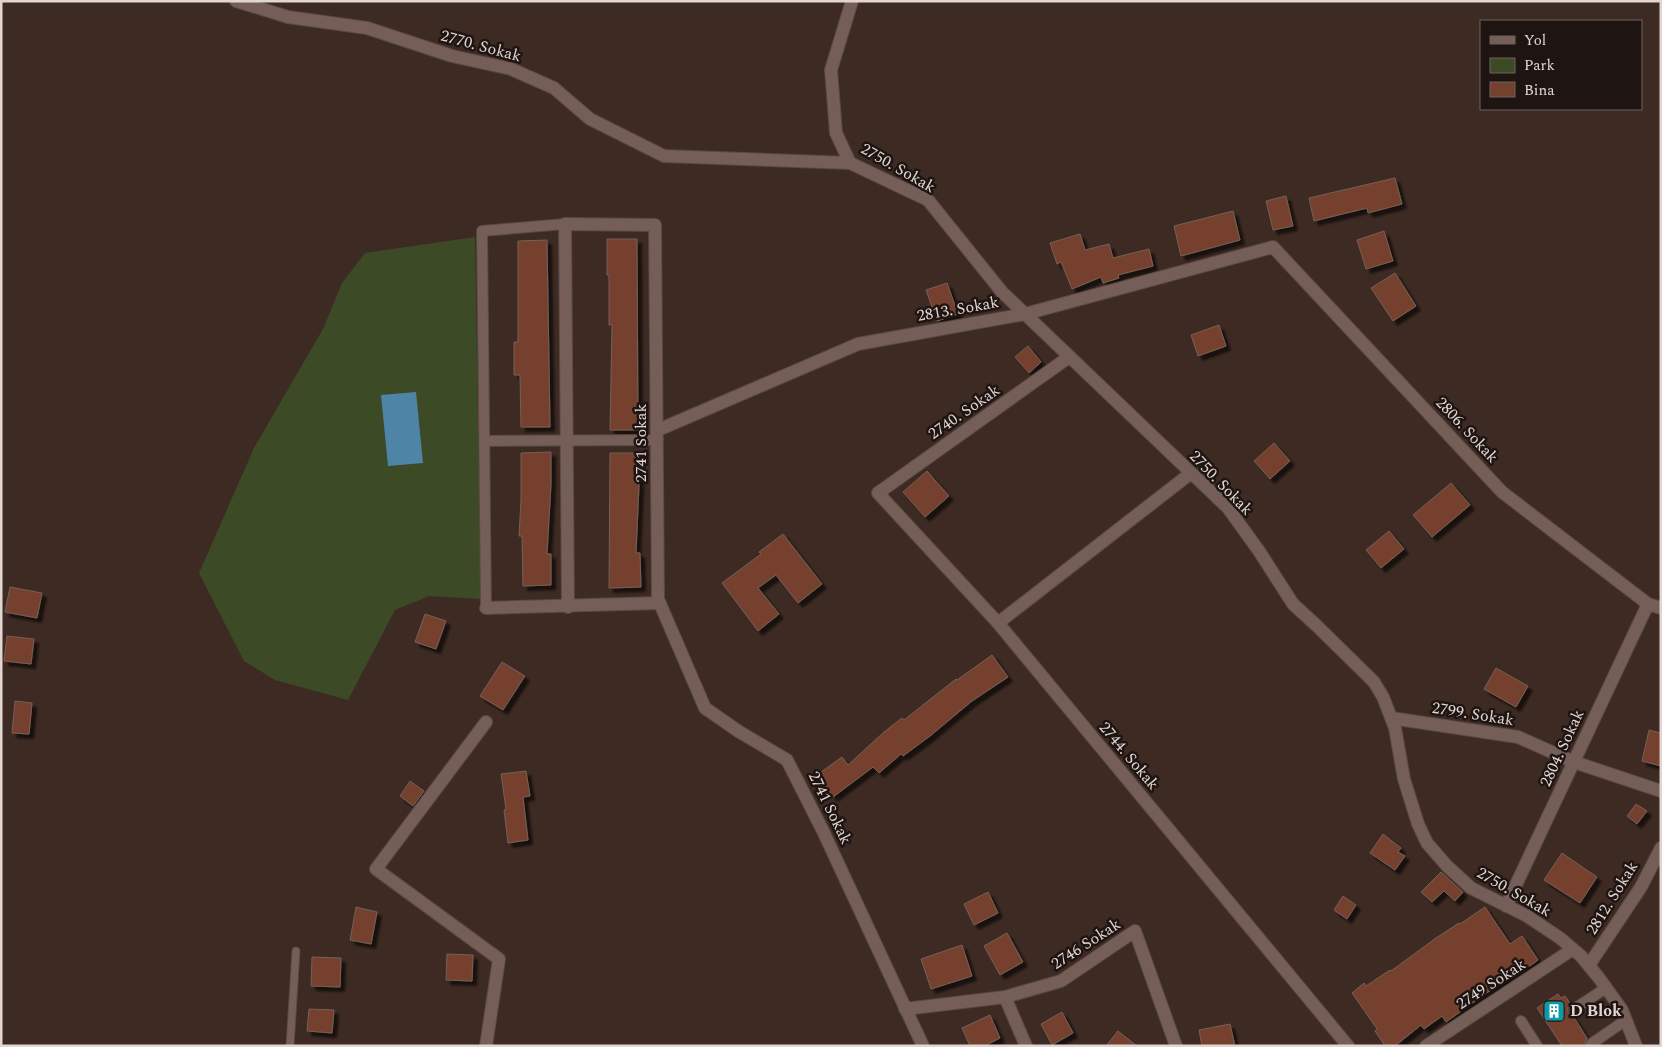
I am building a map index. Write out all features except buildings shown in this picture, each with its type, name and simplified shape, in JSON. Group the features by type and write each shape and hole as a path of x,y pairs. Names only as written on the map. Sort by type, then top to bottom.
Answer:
{"street":[{"name":"2770. Sokak","path":"237,1 288,18 367,28 452,56 511,68 554,88 590,119 664,156 850,163"},
{"name":"2750. Sokak","path":"852,1 831,70 836,133 850,163 928,200 1002,292 1228,508 1259,551 1293,604 1374,682 1383,697 1395,728 1404,779 1418,824 1427,843 1447,866 1471,888 1527,916 1574,949 1589,965 1622,1010 1636,1046"},
{"name":"2741 Sokak","path":"565,224 655,225 658,599 705,708 738,731 787,760 850,888 923,1046"},
{"path":"568,607 565,224 482,230 486,608 568,607 660,604"},
{"name":"2813. Sokak","path":"658,435 858,344 1025,314 1273,247"},
{"name":"2806. Sokak","path":"1273,247 1502,492 1648,604 1661,608"},
{"name":"2740. Sokak","path":"878,493 1069,357"},
{"path":"484,441 567,440 658,435"},
{"path":"998,623 1191,473"},
{"name":"2744. Sokak","path":"878,493 998,623 1348,1046"},
{"name":"2804. Sokak","path":"1506,906 1648,604"},
{"name":"2799. Sokak","path":"1391,718 1518,737 1574,762 1661,790"},
{"path":"486,722 376,869 499,959 486,1046"},
{"name":"2812. Sokak","path":"1589,965 1642,887 1661,848"},
{"name":"2746 Sokak","path":"905,1009 1005,997 1061,981 1135,931 1176,1046"},
{"name":"2749 Sokak","path":"1426,1046 1574,949"},
{"path":"1574,1009 1606,988"},
{"path":"1005,997 1026,1046"},
{"path":"1591,1044 1626,1020"},
{"path":"1521,1021 1537,1046"}],"lane":[{"path":"290,1046 296,951"}],"green space":[{"path":"475,237 481,599 429,596 395,610 348,700 275,680 244,661 199,573 254,448 323,329 342,283 365,253"}],"water":[{"path":"416,392 423,463 388,466 381,395"}],"place":[{"name":"D Blok","path":"1554,1011"}]}
